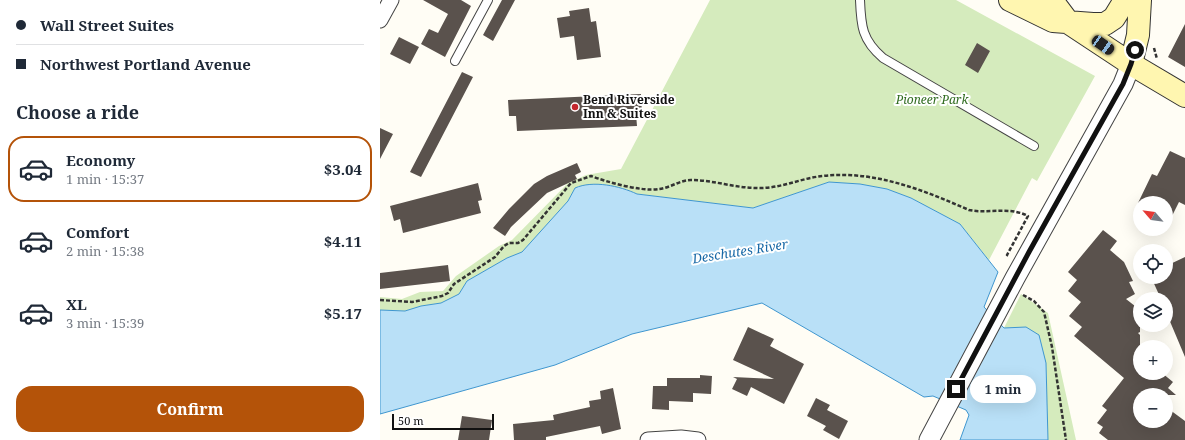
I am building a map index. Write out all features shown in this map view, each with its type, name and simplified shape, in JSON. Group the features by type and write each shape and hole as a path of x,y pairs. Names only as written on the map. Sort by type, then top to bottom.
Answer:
{"main road":[{"path":"1010,0 1053,21 1105,24 1114,18 1125,0"},
{"path":"1043,0 1057,7 1069,23 1131,64 1185,96"},
{"path":"1131,64 1138,35 1140,0"}],"street":[{"path":"380,20 391,0"},
{"path":"929,440 1005,297 1123,84 1131,64"},
{"path":"648,440 681,438 698,440"}],"lane":[{"path":"455,61 488,0"},
{"path":"860,0 861,27 871,48 906,72 1034,146"}],"path":[{"path":"1153,44 1157,60"},
{"path":"380,300 412,302 442,296 448,293 454,284 495,257 504,246 509,243 523,240 571,183 591,176 613,184 658,190 690,180 758,188 773,188 821,176 847,173 896,182 922,190 968,210 976,212 1014,211 1028,216 1007,255 1012,258"},
{"path":"1005,297 1017,299 1020,293 1034,301 1044,312 1052,348 1066,440"}],"green space":[{"name":"Pioneer Park","path":"710,0 956,0 1095,76 1037,181 1032,178 989,260 960,224 911,198 887,189 860,184 829,182 753,208 637,194 615,186 590,184 575,188 568,201 522,252 507,258 467,281 459,294 441,303 421,306 405,311 380,310 380,297 402,299 420,292 443,291 456,276 499,246 512,240 568,183 586,175 621,169"},
{"path":"1021,294 1048,313 1076,440 1048,440 1046,363 1004,328"}],"water":[{"name":"Deschutes River","path":"829,182 860,184 887,189 911,198 960,224 998,272 984,307 1004,328 1026,327 1039,335 1046,363 1048,440 960,440 969,415 966,410 933,396 924,397 762,303 632,334 555,365 380,414 380,310 405,311 421,306 441,303 459,294 467,281 507,258 522,252 568,201 575,188 590,184 598,184 615,186 637,194 753,208"}],"building":[{"path":"423,0 461,0 471,6 445,57 421,44 429,29 438,33 448,14"},
{"path":"502,0 515,0 493,41 483,35"},
{"name":"Bend Riverside Inn & Suites","path":"589,8 591,22 596,21 601,57 577,60 574,36 560,38 557,18 570,16 569,11"},
{"path":"1185,24 1185,67 1168,57"},
{"path":"399,37 419,47 410,64 390,54"},
{"path":"977,43 990,51 978,73 965,65"},
{"path":"462,72 473,77 421,177 410,172"},
{"name":"Bend Riverside Inn & Suites","path":"641,94 642,114 636,114 637,126 517,131 516,116 509,116 508,100"},
{"path":"380,128 393,134 380,159"},
{"path":"1170,151 1185,158 1185,205 1179,202 1173,214 1173,196 1141,196 1152,174 1157,176"},
{"path":"577,163 581,172 575,175 577,179 547,193 511,227 505,236 493,228 509,209 534,184 547,176"},
{"path":"478,183 482,200 478,201 481,213 403,233 400,219 394,221 390,206"},
{"path":"1103,230 1117,241 1110,250 1124,262 1133,281 1129,282 1134,292 1133,295 1126,299 1133,304 1133,332 1140,332 1138,333 1140,335 1140,340 1133,340 1133,380 1171,380 1173,382 1168,388 1133,388 1133,428 1173,428 1173,412 1185,421 1185,440 1108,440 1099,433 1103,427 1097,423 1107,410 1102,406 1124,378 1074,336 1082,327 1069,316 1081,302 1068,291 1077,280 1068,272"},
{"path":"1185,257 1185,357 1173,329 1173,292 1158,292 1154,284 1173,284 1173,263"},
{"path":"448,265 450,281 380,289 380,273"},
{"path":"748,327 774,339 770,346 804,364 784,404 751,387 747,396 732,389 737,379 733,377 774,379 733,360"},
{"path":"700,375 712,376 711,394 693,393 693,402 669,401 669,410 652,409 653,386 667,386 667,378 700,378"},
{"path":"613,388 621,429 602,434 600,426 546,437 546,440 514,440 513,424 554,420 553,415 590,407 589,401 601,399 600,391"},
{"path":"816,398 830,405 827,410 848,421 839,439 823,430 826,426 807,416"},
{"path":"462,416 492,420 489,440 458,440"}],"place":[{"name":"Bend Riverside Inn & Suites","path":"575,107"}],"route":[{"path":"956,389 1064,188 1123,84 1135,50"}]}
